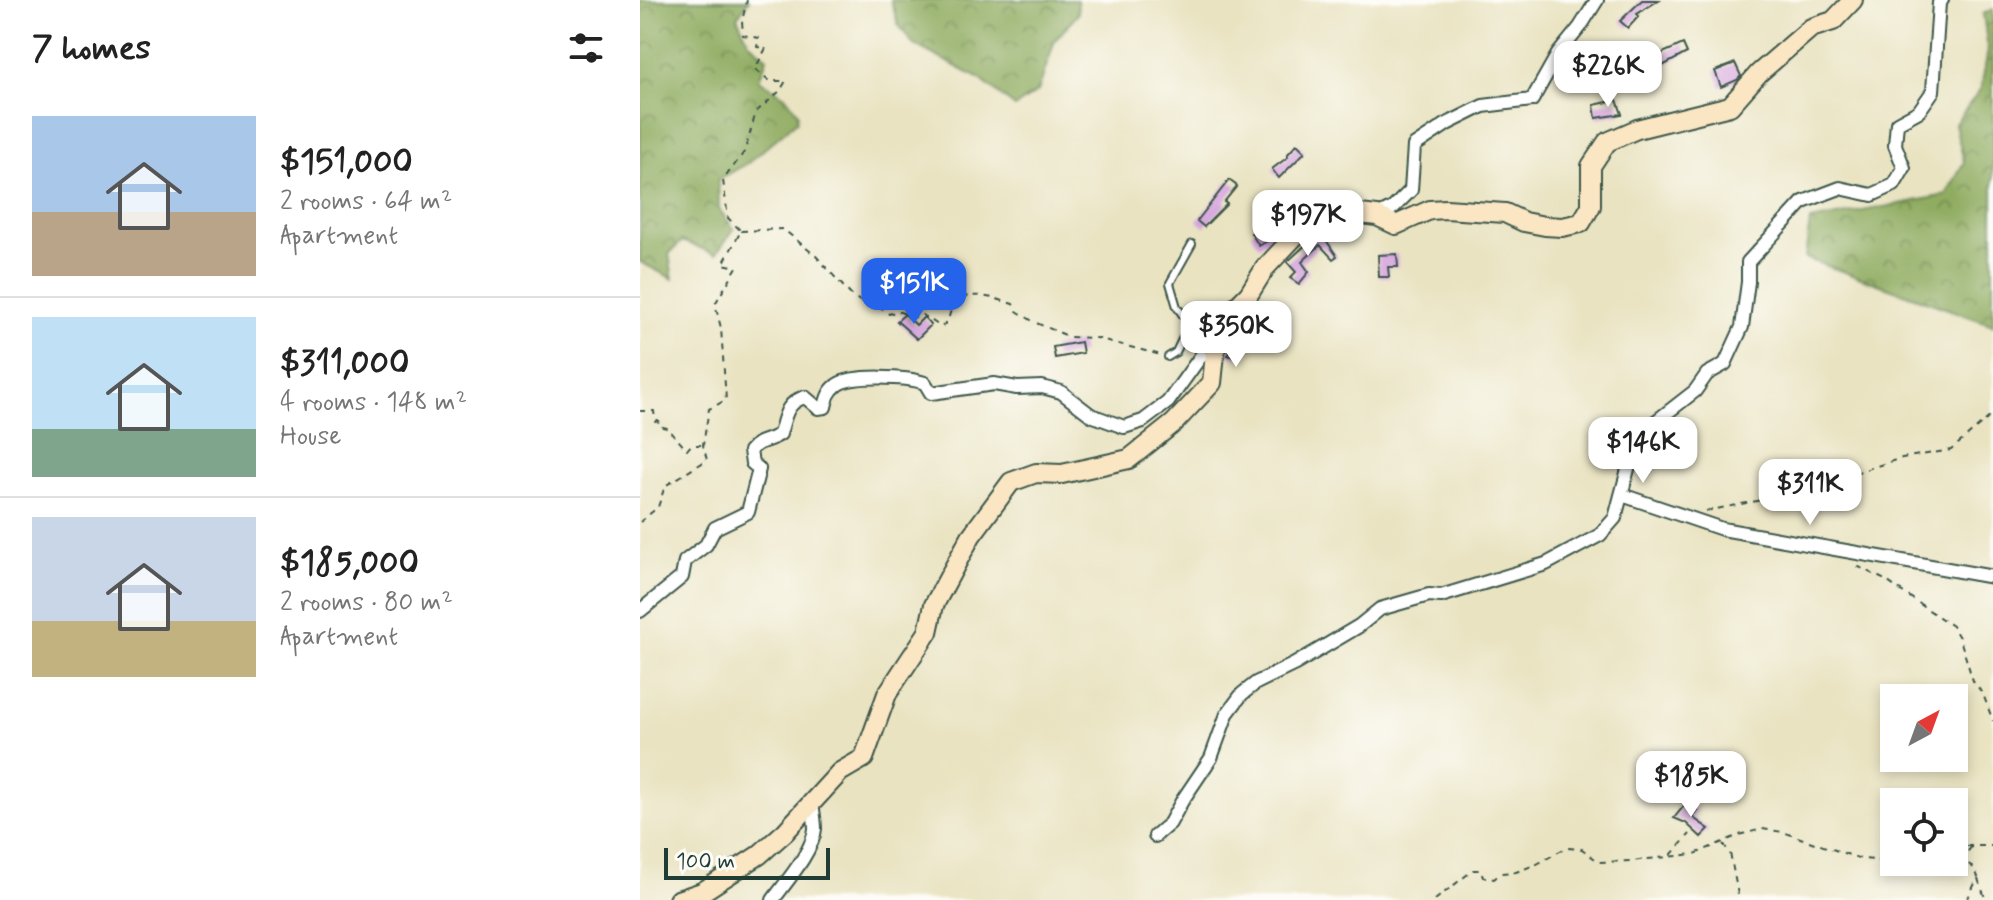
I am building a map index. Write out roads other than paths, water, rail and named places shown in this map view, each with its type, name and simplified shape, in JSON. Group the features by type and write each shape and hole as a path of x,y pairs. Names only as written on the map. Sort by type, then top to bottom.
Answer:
{"street":[{"path":"1377,216 1393,208 1411,190 1414,146 1447,124 1483,106 1532,100 1558,54 1597,0"},
{"path":"678,900 702,892 759,855 785,832 840,772 864,758 887,694 928,632 934,605 971,536 1011,482 1036,473 1062,474 1129,459 1174,423 1212,383 1216,344 1234,309 1249,294 1265,268 1297,234 1360,214 1377,216 1396,225 1430,210 1446,209 1505,213 1524,222 1545,226 1562,227 1581,223 1591,206 1591,166 1607,142 1637,129 1730,106 1759,73 1811,28 1833,21 1853,0"},
{"path":"1155,836 1170,823 1211,758 1234,702 1256,683 1350,631 1380,609 1429,595 1441,596 1546,564 1600,535 1615,518 1632,454 1650,426 1695,391 1707,374 1725,364 1742,327 1748,262 1803,202 1840,188 1872,195 1894,185 1904,168 1895,145 1897,123 1919,111 1933,91 1939,3 1942,0"},
{"path":"640,611 682,577 685,561 706,545 715,528 748,512 759,469 752,463 750,451 763,439 774,439 780,434 785,413 799,399 805,397 818,408 825,407 828,396 836,386 849,380 911,378 925,383 931,393 994,384 1017,388 1042,387 1061,392 1078,402 1091,415 1124,427 1143,421 1168,402 1201,356"},
{"path":"1622,495 1722,529 1993,577"},
{"path":"773,900 809,846 815,831 812,803"}],"lane":[{"path":"1168,357 1176,352 1186,331 1185,318 1177,307 1170,283 1192,244"}]}
